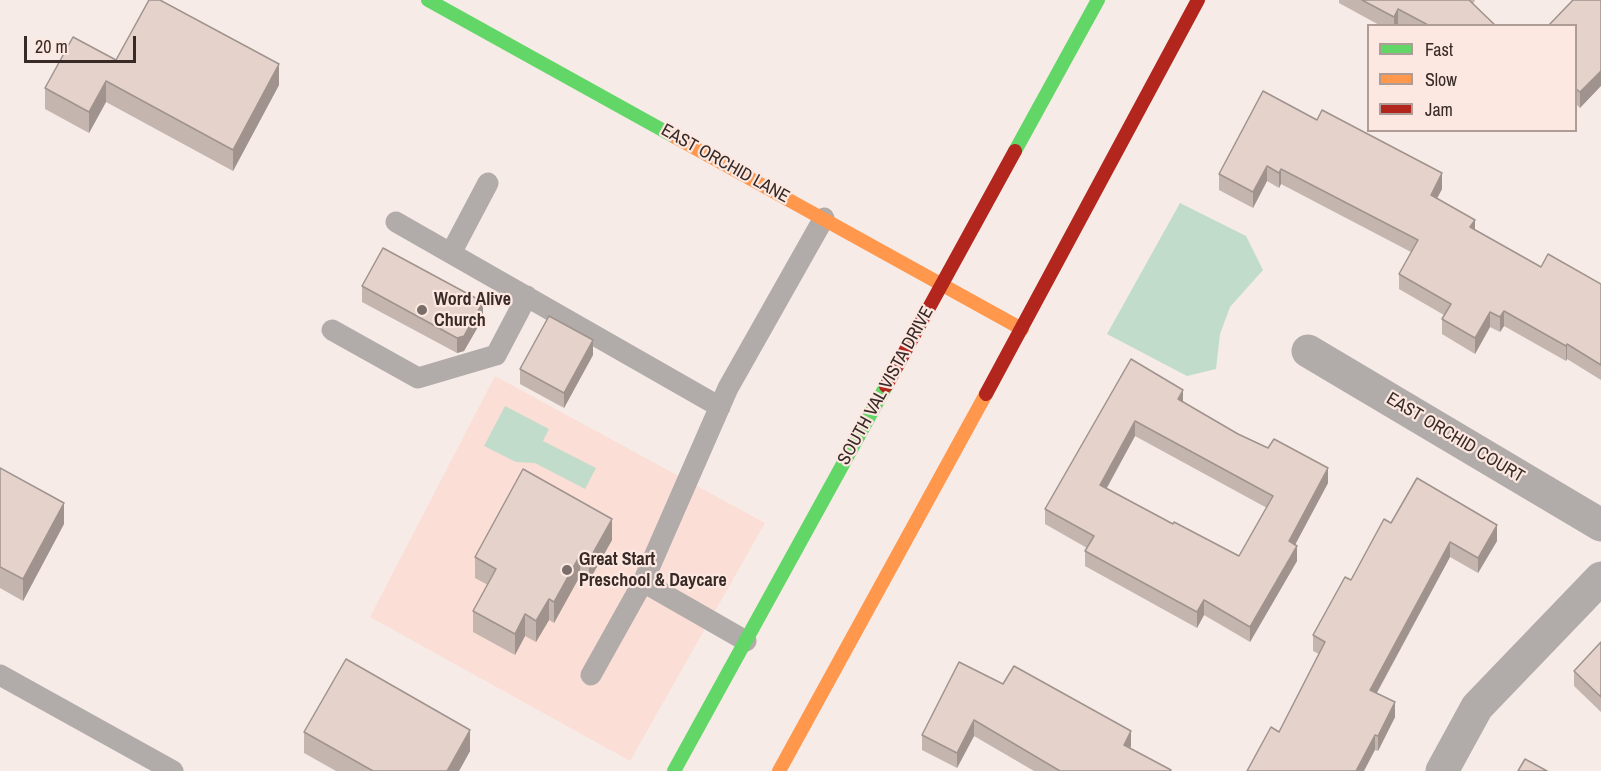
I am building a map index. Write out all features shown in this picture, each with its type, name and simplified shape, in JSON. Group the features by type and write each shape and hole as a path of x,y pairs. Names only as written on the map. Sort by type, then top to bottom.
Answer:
{"main road":[{"name":"EAST ORCHID LANE","path":"428,0 1022,329"},
{"name":"SOUTH VAL VISTA DRIVE","path":"674,771 1098,0"},
{"path":"779,771 1022,329 1198,0"}],"street":[{"name":"EAST ORCHID COURT","path":"1308,351 1601,525"},
{"path":"1442,771 1477,707 1601,578"}],"lane":[{"path":"451,253 488,183"},
{"path":"591,675 642,582 720,407 824,218"},
{"path":"396,222 720,407"},
{"path":"332,330 418,378 496,356 527,296"},
{"path":"642,582 746,641"},
{"path":"0,675 173,771"}],"shaded area":[{"name":"Great Start Preschool & Daycare","path":"495,376 765,523 630,761 370,617"}],"green space":[{"path":"1180,203 1246,236 1263,270 1230,307 1220,334 1216,369 1187,376 1107,334"},
{"path":"505,406 549,429 543,441 596,468 585,489 535,463 516,462 484,446"}],"building":[{"path":"149,0 160,0 279,64 233,150 106,81 89,112 45,88 73,37 116,60"},
{"path":"1362,0 1469,0 1494,24 1426,24 1398,9 1394,17"},
{"path":"1573,0 1601,0 1601,71 1580,92 1577,90 1577,24 1550,24"},
{"path":"1263,91 1317,120 1322,110 1442,173 1431,195 1475,220 1470,227 1541,267 1548,254 1601,284 1601,365 1567,344 1566,346 1504,311 1500,317 1490,312 1475,338 1442,319 1451,304 1399,274 1418,240 1281,169 1279,173 1267,166 1253,192 1219,174"},
{"name":"Word Alive Church","path":"383,248 483,302 464,336 457,338 362,286"},
{"path":"549,316 593,340 564,393 520,369"},
{"path":"1131,359 1183,390 1178,399 1238,434 1268,448 1274,439 1328,468 1289,541 1297,546 1250,627 1204,600 1197,612 1085,551 1094,536 1045,509","holes":["1135,421 1273,496 1239,556 1100,485"]},
{"path":"0,468 64,503 23,579 0,567"},
{"path":"523,469 612,519 589,560 580,555 554,602 549,599 536,621 525,614 515,634 473,611 496,569 475,557"},
{"path":"1417,478 1497,525 1478,558 1450,542 1370,690 1395,702 1378,736 1375,735 1356,771 1247,771 1271,727 1279,732 1325,642 1313,635 1345,577 1351,580 1384,519 1391,523"},
{"path":"1601,642 1601,697 1574,671"},
{"path":"346,659 470,730 447,771 373,771 304,732"},
{"path":"959,662 1003,684 1014,666 1131,731 1124,745 1171,770 1060,771 974,720 957,753 922,735"},
{"path":"1525,759 1547,771 1518,771"}],"traffic: fast":[{"path":"428,0 675,137"},
{"path":"1015,151 1098,0"},
{"path":"674,771 886,386"}],"traffic: slow":[{"path":"675,137 1022,329"},
{"path":"779,771 986,394"}],"traffic: jam":[{"path":"986,394 1198,0"},
{"path":"886,386 1015,151"}],"place":[{"name":"Word Alive Church","path":"422,310"},
{"name":"Great Start Preschool & Daycare","path":"567,570"}]}
